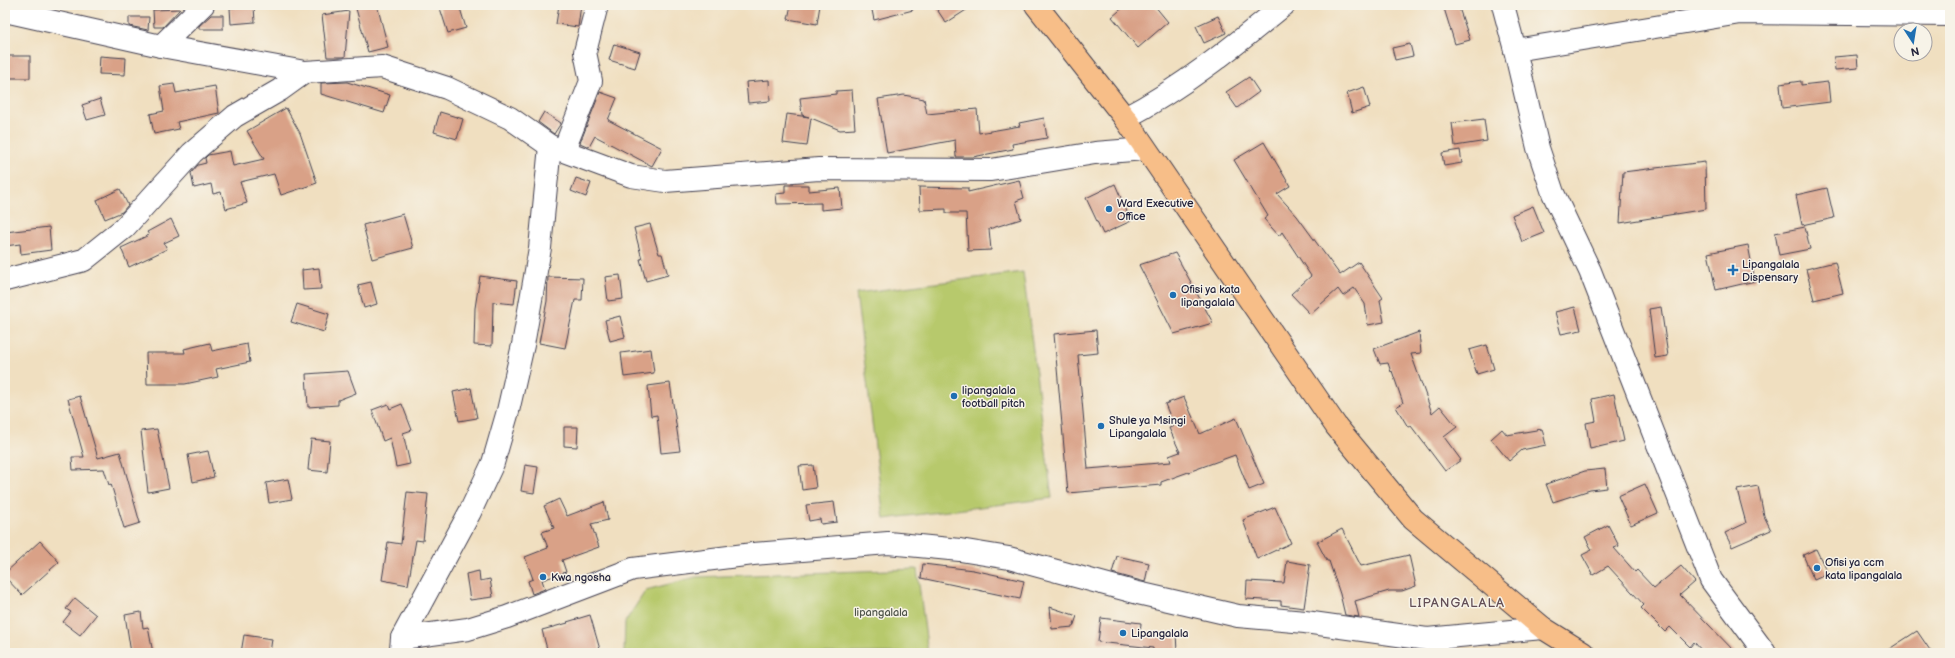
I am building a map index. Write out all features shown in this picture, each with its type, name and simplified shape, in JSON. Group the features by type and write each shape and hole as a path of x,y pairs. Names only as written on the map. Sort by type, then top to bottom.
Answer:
{"main road":[{"path":"1039,6 1125,118 1336,426 1413,519 1543,628 1583,653"}],"street":[{"path":"161,46 203,5"},
{"path":"401,645 470,512 493,463 508,411 523,344 557,148 591,81 585,52 597,5"},
{"path":"1125,118 1200,70 1284,5"},
{"path":"1503,5 1516,50 1538,148 1553,193 1590,271 1712,580 1766,653"},
{"path":"5,11 161,46 305,72 382,67 447,88 510,118 557,148 632,176 665,181 819,168 991,170 1095,153 1145,149"},
{"path":"1516,50 1740,13 1950,15"},
{"path":"5,280 84,260 124,228 192,152 235,116 280,90 305,72"},
{"path":"401,645 468,629 633,569 753,554 888,543 960,550 1009,558 1138,593 1238,616 1305,622 1427,639 1543,628"}],"green space":[{"name":"lipangalala football pitch","path":"1023,272 1052,498 884,519 856,293"},
{"name":"lipangalala","path":"917,569 928,653 624,653 625,622 646,590 696,577"}],"building":[{"path":"355,5 377,5 388,47 368,52"},
{"path":"439,5 459,5 466,28 448,33"},
{"path":"559,5 581,5 578,27 556,24"},
{"path":"791,5 820,5 817,24 788,19"},
{"path":"871,5 912,5 913,10 874,20"},
{"path":"934,5 974,5 946,23"},
{"path":"1126,5 1154,5 1168,22 1138,48 1112,17"},
{"path":"1443,5 1458,5 1470,40 1455,44"},
{"path":"254,6 255,22 231,24 230,8"},
{"path":"180,9 163,27 154,27 153,10"},
{"path":"349,11 345,57 327,57 322,15"},
{"path":"211,15 223,15 223,29 199,29 199,26"},
{"path":"1218,16 1226,33 1204,43 1196,26"},
{"path":"129,17 149,17 148,30 129,26"},
{"path":"614,44 640,52 635,68 609,60"},
{"path":"1410,44 1413,56 1395,60 1392,48"},
{"path":"1857,55 1858,68 1835,70 1834,57"},
{"path":"5,56 30,56 30,78 5,78"},
{"path":"100,56 126,58 125,75 99,74"},
{"path":"1249,77 1259,92 1237,108 1226,92"},
{"path":"769,80 770,101 748,103 746,82"},
{"path":"1801,81 1801,85 1828,82 1830,102 1782,108 1780,84"},
{"path":"347,82 390,95 384,113 321,94 321,83"},
{"path":"174,84 176,93 215,86 219,113 177,122 179,129 154,134 150,114 164,111 160,86"},
{"path":"1364,87 1370,107 1352,113 1347,93"},
{"path":"852,90 855,129 840,130 811,118 807,146 783,143 787,114 809,117 802,115 800,98 836,94 836,91"},
{"path":"600,92 617,98 608,120 662,148 652,166 595,136 589,147 580,143"},
{"path":"904,95 924,99 927,114 977,109 979,133 1020,126 1019,123 1044,118 1047,138 1012,144 1013,149 973,157 956,157 955,140 887,153 878,99"},
{"path":"100,99 105,115 87,120 82,105"},
{"path":"286,108 300,133 317,183 281,195 274,174 240,182 247,203 226,209 221,192 213,194 211,184 194,188 191,173 198,165 206,163 205,158 208,155 230,151 233,166 264,159 247,131"},
{"path":"440,112 463,119 457,139 434,132"},
{"path":"544,112 561,123 554,134 538,122"},
{"path":"1484,119 1487,141 1455,146 1452,123"},
{"path":"1264,142 1290,186 1277,194 1297,216 1340,275 1359,262 1383,298 1380,300 1384,322 1368,325 1365,304 1354,288 1343,296 1338,289 1310,314 1291,294 1311,276 1282,232 1279,236 1264,219 1268,216 1234,160"},
{"path":"1460,150 1462,163 1444,166 1442,153"},
{"path":"1705,162 1706,209 1620,223 1623,172"},
{"path":"576,178 591,183 586,197 571,191"},
{"path":"1019,180 1024,198 1016,201 1021,219 989,229 991,250 968,251 966,213 946,213 946,209 920,210 919,187 968,188 968,192"},
{"path":"1115,184 1131,221 1103,234 1086,198"},
{"path":"785,185 809,185 809,191 840,188 842,208 821,210 821,203 777,204 776,194 785,193"},
{"path":"1827,188 1834,218 1802,225 1796,195"},
{"path":"120,189 128,205 122,212 105,219 97,200"},
{"path":"1533,206 1544,233 1522,242 1512,215"},
{"path":"403,214 413,248 372,259 363,225"},
{"path":"171,219 179,236 164,243 167,249 129,267 121,248 149,235 147,232"},
{"path":"650,224 659,254 662,254 668,275 646,281 634,228"},
{"path":"49,227 51,250 21,254 20,244 5,246 5,232"},
{"path":"1805,227 1810,249 1779,255 1775,233"},
{"path":"1748,245 1755,281 1716,290 1708,253"},
{"path":"1175,253 1213,323 1174,334 1139,265"},
{"path":"1835,262 1843,293 1814,300 1806,269"},
{"path":"319,268 321,289 303,290 302,270"},
{"path":"620,275 623,299 608,301 605,277"},
{"path":"480,276 517,281 514,304 493,302 492,346 474,345 475,308"},
{"path":"548,277 583,278 582,300 575,300 565,348 539,343 547,301"},
{"path":"371,282 377,304 364,308 358,285"},
{"path":"297,304 329,314 324,332 291,322"},
{"path":"1575,307 1581,330 1561,334 1555,312"},
{"path":"1661,307 1668,356 1655,358 1649,309"},
{"path":"620,316 625,337 610,341 605,320"},
{"path":"1096,330 1098,353 1078,355 1088,469 1171,462 1169,456 1180,452 1169,428 1174,426 1165,404 1184,397 1200,434 1236,418 1264,484 1249,490 1235,455 1161,482 1161,485 1068,493 1054,334"},
{"path":"1419,332 1421,353 1411,354 1432,413 1440,406 1457,427 1444,437 1461,460 1445,471 1411,426 1408,427 1396,407 1403,403 1392,371 1391,372 1388,363 1380,364 1374,349"},
{"path":"210,343 212,351 247,344 250,362 216,369 218,377 185,384 147,384 146,353 185,353 184,349"},
{"path":"1487,345 1494,369 1477,374 1469,350"},
{"path":"651,349 654,373 624,377 621,353"},
{"path":"348,371 356,393 338,400 338,405 308,407 306,374"},
{"path":"670,383 680,451 661,453 657,415 651,416 648,386"},
{"path":"471,388 477,418 459,421 453,392"},
{"path":"1614,394 1624,441 1590,449 1586,423 1596,421 1592,399"},
{"path":"80,396 98,458 120,452 140,523 124,528 111,484 109,485 104,469 73,470 72,457 84,457 68,399"},
{"path":"388,404 390,409 402,404 412,430 403,433 410,464 396,467 390,438 383,441 372,410"},
{"path":"564,427 578,427 577,447 564,446"},
{"path":"157,429 169,488 148,492 141,431"},
{"path":"1502,429 1507,435 1542,429 1546,445 1522,450 1509,461 1491,439"},
{"path":"311,439 330,441 327,472 308,470"},
{"path":"208,451 214,477 193,482 188,455"},
{"path":"525,465 538,467 534,493 521,491"},
{"path":"813,465 816,488 802,490 799,466"},
{"path":"1605,469 1607,488 1590,490 1553,502 1546,484 1585,471"},
{"path":"288,479 292,499 269,503 266,483"},
{"path":"1645,484 1658,513 1631,525 1618,496"},
{"path":"1758,486 1764,516 1771,530 1732,547 1725,533 1746,523 1737,490"},
{"path":"407,492 428,494 423,541 416,540 408,585 382,580 388,542 401,544"},
{"path":"559,499 567,516 604,502 608,520 591,524 599,547 562,560 566,572 542,580 545,589 532,594 528,581 533,579 525,557 548,548 542,532 554,528 544,506"},
{"path":"834,502 837,522 821,524 820,519 809,521 806,505"},
{"path":"1275,507 1291,543 1257,559 1243,520"},
{"path":"1608,525 1619,546 1614,548 1635,572 1637,570 1654,588 1681,566 1695,582 1680,595 1736,653 1704,653 1694,642 1690,647 1670,627 1665,632 1641,608 1644,605 1608,566 1593,575 1582,555 1592,550 1585,537"},
{"path":"1342,529 1361,566 1409,555 1416,586 1402,591 1389,591 1355,601 1359,617 1345,615 1329,561 1327,561 1317,542"},
{"path":"40,541 59,562 22,595 5,577 5,573"},
{"path":"1816,549 1828,574 1814,580 1803,555"},
{"path":"1117,556 1149,563 1145,582 1112,573"},
{"path":"1287,561 1310,565 1304,608 1281,605 1281,601 1246,599 1247,581 1284,583"},
{"path":"923,564 973,570 1024,581 1020,599 921,578"},
{"path":"479,571 480,581 490,579 493,597 470,600 466,574"},
{"path":"75,598 96,615 80,635 63,622 71,612 66,609"},
{"path":"1050,607 1077,616 1073,627 1052,629"},
{"path":"141,612 143,628 148,627 153,653 131,653 125,615"},
{"path":"590,615 601,653 548,653 542,630"},
{"path":"1101,618 1141,623 1140,634 1176,632 1177,653 1153,653 1153,648 1098,642"},
{"path":"1917,631 1932,653 1883,653"},
{"path":"244,635 272,639 270,653 241,653"}],"place":[{"name":"Ward Executive Office","path":"1109,209"},
{"name":"Lipangalala Dispensary","path":"1733,270"},
{"name":"Ofisi ya kata lipangalala","path":"1173,295"},
{"name":"lipangalala football pitch","path":"954,396"},
{"name":"Shule ya Msingi Lipangalala","path":"1101,426"},
{"name":"Ofisi ya ccm kata lipangalala","path":"1817,568"},
{"name":"Kwa ngosha","path":"543,577"},
{"name":"Lipangalala","path":"1123,633"}],"district":[{"name":"LIPANGALALA","path":"1457,603"}]}
